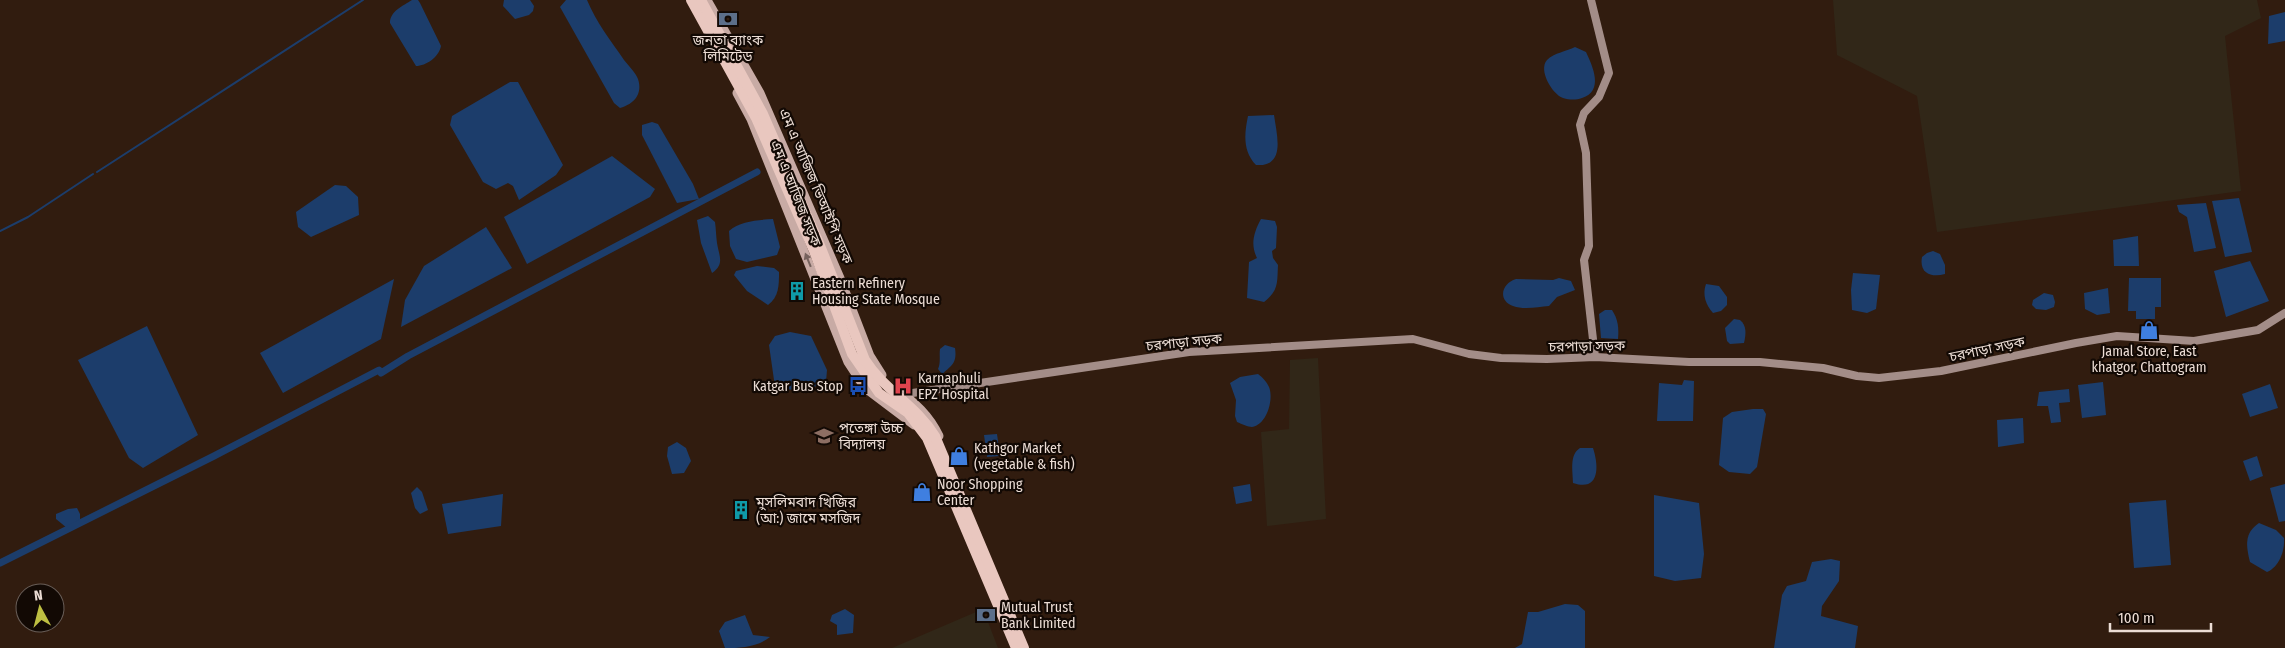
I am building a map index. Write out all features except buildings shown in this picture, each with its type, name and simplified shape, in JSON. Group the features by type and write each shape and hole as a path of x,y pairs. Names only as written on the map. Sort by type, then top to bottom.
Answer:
{"highway":[{"path":"692,0 756,118 814,251 852,354 878,393 908,413 927,438 1016,648"},
{"path":"701,0 763,114 825,256 866,360 876,376 922,417 935,436 1026,648"}],"main road":[{"name":"এম এ আজিজ সড়ক","path":"687,0 751,119 848,362 866,388 875,397 886,402"},
{"name":"এম এ আজিজ ভিআইপি সড়ক","path":"707,0 760,93 840,278 870,356 880,373 919,407 932,422 1026,648"},
{"path":"886,402 914,425 926,445 1011,648"}],"street":[{"path":"1591,0 1609,72 1599,97 1584,113 1580,125 1586,153 1588,246 1584,260 1595,357"},
{"name":"চরপাড়া সড়ক","path":"886,402 902,393 1189,352 1413,339 1469,354 1501,358 1595,357 1782,364 1823,368 1857,376 1879,378 1941,371 2117,336 2194,341 2258,330 2285,313"}],"shaded area":[{"path":"1833,0 2257,0 2261,18 2225,36 2241,191 1937,232 1917,96 1837,55"},
{"path":"1318,358 1326,519 1267,526 1261,432 1289,429 1290,360"},
{"path":"983,609 998,648 892,648"}],"water":[{"path":"412,0 418,0 420,3 441,46 438,54 432,60 416,66 390,23 392,15"},
{"path":"504,0 530,0 534,6 533,11 529,15 515,19 503,6"},
{"path":"566,0 587,0 604,31 636,74 639,84 638,94 629,104 620,108 614,103 560,7"},
{"path":"2285,12 2285,41 2268,44 2269,16"},
{"path":"1575,47 1586,52 1594,71 1595,84 1589,95 1580,99 1563,98 1551,87 1545,75 1545,64 1547,60 1557,54"},
{"path":"510,82 518,82 563,165 556,175 519,200 513,186 508,183 496,189 483,182 450,125 452,116"},
{"path":"1274,115 1278,141 1276,156 1266,164 1256,165 1249,154 1246,142 1248,116"},
{"path":"652,122 658,124 693,184 699,199 677,203 642,135 642,125"},
{"path":"612,156 655,189 650,197 527,264 504,217"},
{"path":"335,185 346,186 358,197 359,215 311,237 298,227 296,212"},
{"path":"2239,198 2252,252 2225,257 2212,201"},
{"path":"2206,203 2216,248 2194,252 2187,217 2179,212 2177,205"},
{"path":"708,216 715,222 720,260 719,266 712,273 701,243 697,220"},
{"path":"773,219 780,247 777,255 747,262 736,259 730,246 729,231 744,223"},
{"path":"1261,219 1275,221 1277,227 1276,248 1272,251 1273,258 1278,265 1277,281 1275,290 1264,302 1247,298 1249,262 1257,258 1253,243 1256,229"},
{"path":"486,227 512,268 401,327 405,300 424,266"},
{"path":"2138,236 2139,266 2114,266 2113,240"},
{"path":"1933,251 1940,254 1945,265 1945,274 1931,275 1922,267 1922,257"},
{"path":"2250,261 2269,301 2226,317 2214,271"},
{"path":"757,266 774,268 779,272 776,294 768,305 747,291 734,275 736,271"},
{"path":"1853,273 1880,275 1876,309 1867,313 1852,310 1851,290"},
{"path":"1559,278 1571,281 1575,290 1557,297 1549,306 1522,308 1508,303 1503,296 1507,284 1516,279 1553,280"},
{"path":"2129,278 2161,278 2161,307 2155,307 2155,319 2136,319 2136,311 2128,311"},
{"path":"394,279 381,339 283,393 260,353"},
{"path":"1706,284 1719,286 1727,297 1727,305 1721,311 1713,313 1708,307 1705,300"},
{"path":"2108,288 2110,313 2097,315 2085,309 2084,293"},
{"path":"2044,293 2053,295 2054,307 2046,310 2036,309 2032,305 2033,300"},
{"path":"1605,310 1612,310 1616,317 1618,339 1601,338 1599,314"},
{"path":"1734,319 1740,320 1744,325 1744,343 1730,344 1727,341 1725,328"},
{"path":"147,326 198,435 143,468 129,458 78,360"},
{"path":"790,332 811,336 827,370 826,382 814,387 801,389 775,387 769,345 775,336"},
{"path":"945,345 955,348 955,360 942,374 938,369 940,349"},
{"path":"1258,374 1269,387 1271,398 1268,411 1262,422 1250,427 1237,422 1235,416 1236,400 1230,383 1240,377"},
{"path":"1684,380 1694,381 1693,421 1657,421 1659,383 1682,385"},
{"path":"2103,382 2106,415 2082,418 2078,385"},
{"path":"2270,384 2278,408 2250,417 2242,394"},
{"path":"2069,389 2070,402 2059,403 2061,422 2051,423 2048,406 2037,406 2039,392"},
{"path":"1763,409 1766,414 1757,467 1750,474 1729,472 1719,465 1723,418 1732,412"},
{"path":"2023,418 2024,443 1998,447 1997,420"},
{"path":"997,434 1000,456 987,457 984,435"},
{"path":"677,442 686,448 691,461 684,473 672,474 667,456 668,447"},
{"path":"1580,448 1593,448 1596,462 1593,481 1582,485 1573,483 1572,468 1574,455"},
{"path":"2257,456 2263,476 2250,481 2243,461"},
{"path":"1250,484 1252,501 1236,504 1233,487"},
{"path":"2285,484 2285,521 2279,522 2270,488"},
{"path":"417,487 422,492 428,510 420,514 415,508 411,493"},
{"path":"503,494 501,526 448,534 442,504"},
{"path":"1654,495 1699,503 1704,554 1701,578 1675,581 1654,576"},
{"path":"2166,500 2171,565 2134,568 2129,503"},
{"path":"77,508 80,520 67,528 56,519 56,514 68,509"},
{"path":"2259,523 2276,530 2284,538 2278,562 2267,572 2250,562 2248,551 2247,540 2251,531"},
{"path":"1831,559 1840,561 1839,581 1822,606 1821,616 1858,626 1855,648 1774,648 1782,595 1787,586 1806,581 1812,562"},
{"path":"1565,604 1578,605 1585,611 1585,648 1515,648 1522,644 1528,612 1538,612"},
{"path":"845,609 854,615 853,633 837,635 837,625 830,621 832,615"},
{"path":"745,615 753,635 770,637 754,645 725,648 719,631 725,622"}],"waterway":[{"path":"97,172 363,0"},
{"path":"0,563 214,456 379,370 381,373 408,356 757,172"},
{"path":"0,231 28,217 93,174"}],"place":[{"name":"জনতা ব্যাংক লিমিটেড","path":"728,19"},
{"name":"Eastern Refinery Housing State Mosque","path":"797,291"},
{"name":"Jamal Store, East khatgor, Chattogram","path":"2149,330"},
{"name":"Katgar Bus Stop","path":"858,386"},
{"name":"Karnaphuli EPZ Hospital","path":"903,386"},
{"name":"পতেঙ্গা উচ্চ বিদ্যালয়","path":"824,436"},
{"name":"Kathgor Market (vegetable & fish)","path":"959,456"},
{"name":"Noor Shopping Center","path":"922,492"},
{"name":"মুসলিমবাদ খিজির (আ:) জামে মসজিদ","path":"741,510"},
{"name":"Mutual Trust Bank Limited","path":"986,615"}]}
